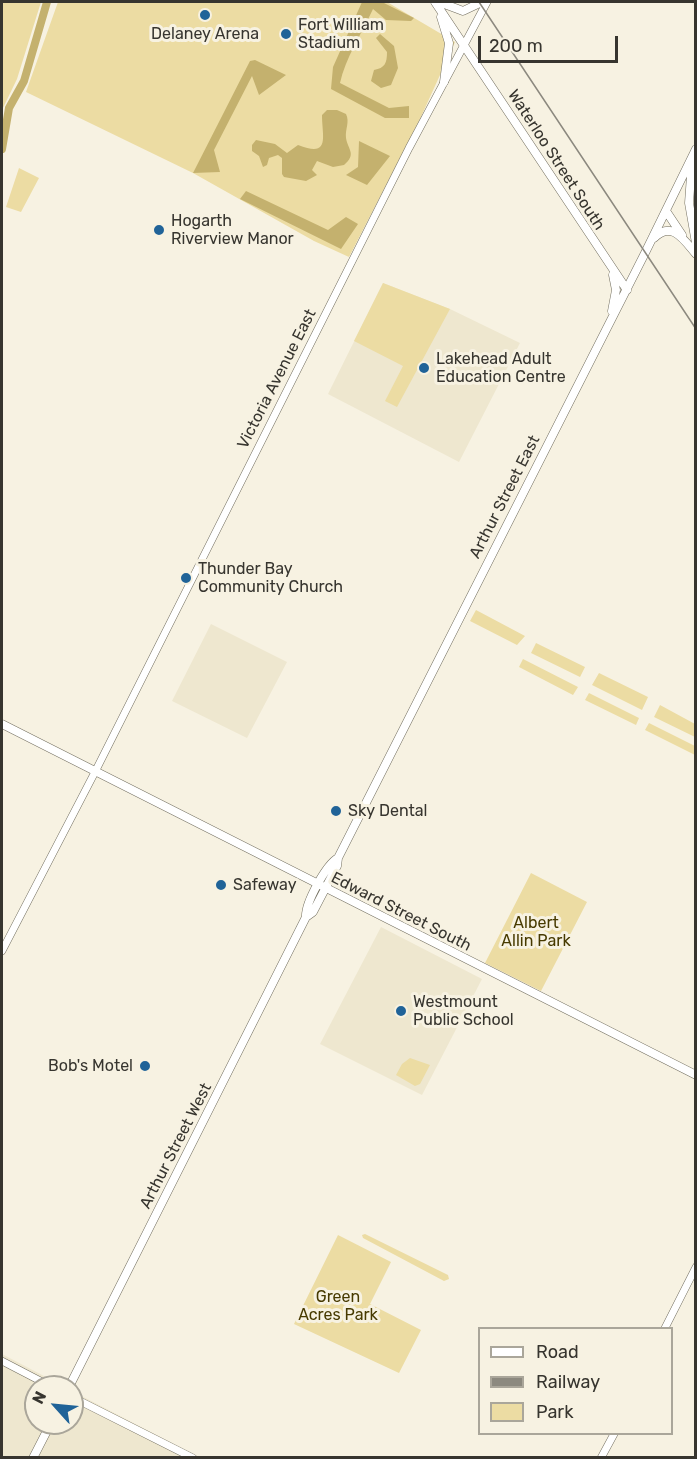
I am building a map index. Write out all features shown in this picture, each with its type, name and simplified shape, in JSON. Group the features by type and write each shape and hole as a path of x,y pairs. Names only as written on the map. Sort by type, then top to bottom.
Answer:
{"main road":[{"path":"436,2 463,11 482,2"},
{"path":"436,2 449,43 444,82"},
{"name":"Waterloo Street South","path":"436,2 627,290"},
{"path":"695,151 689,203 696,243"},
{"name":"Arthur Street East","path":"322,887 337,866 338,858 627,290 695,151"},
{"path":"666,211 696,254"},
{"path":"652,239 663,231 673,231 696,254"},
{"path":"608,325 616,290 613,271"},
{"name":"Edward Street South","path":"2,724 696,1075"},
{"name":"Arthur Street West","path":"75,1375 306,917 313,912 322,887"},
{"path":"33,1458 45,1435"}],"street":[{"name":"Victoria Avenue East","path":"2,951 444,82 488,2"},
{"path":"666,1327 696,1267"},
{"path":"2,1361 29,1375"},
{"path":"84,1403 193,1458"},
{"path":"602,1458 614,1435"}],"shaded area":[{"path":"362,2 382,2 414,18 411,21 386,20 373,9 350,55 340,83 389,108 409,106 409,118 385,118 331,89 333,67"},
{"path":"380,34 394,46 398,68 391,85 381,88 371,81 374,70 381,68 387,59 387,52 376,38"},
{"path":"255,60 286,75 259,95 252,76 214,150 220,172 193,173 250,61"},
{"path":"327,110 337,110 346,114 347,117 346,138 351,155 344,165 333,167 317,161 312,170 317,175 306,181 284,177 282,158 278,155 269,158 267,165 263,167 259,156 252,151 252,145 256,140 275,144 287,153 298,145 316,149 322,143 322,115"},
{"path":"359,141 390,156 367,185 346,175 358,167"},
{"path":"246,191 328,230 346,217 358,224 341,249 240,199"},
{"name":"Lakehead Adult Education Centre","path":"383,283 450,309 520,343 459,462 328,394"},
{"path":"211,624 287,662 247,738 172,701"},
{"name":"Westmount Public School","path":"381,927 482,979 422,1095 320,1044"},
{"path":"2,1354 42,1375 24,1375 24,1435 84,1435 84,1397 199,1457 2,1457"}],"green space":[{"path":"2,2 41,2 17,79 2,110"},
{"path":"58,2 387,2 455,42 420,119 349,257 314,241 193,173 26,92"},
{"path":"19,168 39,178 21,212 6,207"},
{"path":"383,283 450,309 397,407 385,401 403,366 354,341"},
{"path":"476,610 525,636 517,645 470,621"},
{"path":"536,643 585,667 580,677 531,653"},
{"path":"523,659 578,687 573,695 519,667"},
{"path":"599,673 648,697 642,710 592,685"},
{"path":"589,693 639,718 636,725 585,700"},
{"path":"660,705 695,724 695,737 654,717"},
{"path":"649,723 695,746 695,755 645,730"},
{"name":"Albert Allin Park","path":"531,873 587,902 541,991 485,963"},
{"path":"410,1058 430,1065 420,1084 415,1086 396,1075 402,1064"},
{"path":"365,1234 448,1275 449,1279 444,1281 363,1238 362,1235"},
{"name":"Green Acres Park","path":"338,1235 391,1262 370,1304 421,1330 399,1373 294,1324"}],"waterway":[{"path":"2,149 9,108 24,81 47,2"}],"railway":[{"path":"479,2 696,329"}],"place":[{"name":"Delaney Arena","path":"205,15"},
{"name":"Fort William Stadium","path":"286,34"},
{"name":"Hogarth Riverview Manor","path":"159,230"},
{"name":"Lakehead Adult Education Centre","path":"424,368"},
{"name":"Thunder Bay Community Church","path":"186,578"},
{"name":"Sky Dental","path":"336,811"},
{"name":"Safeway","path":"221,885"},
{"name":"Westmount Public School","path":"401,1011"},
{"name":"Bob's Motel","path":"145,1066"}]}
